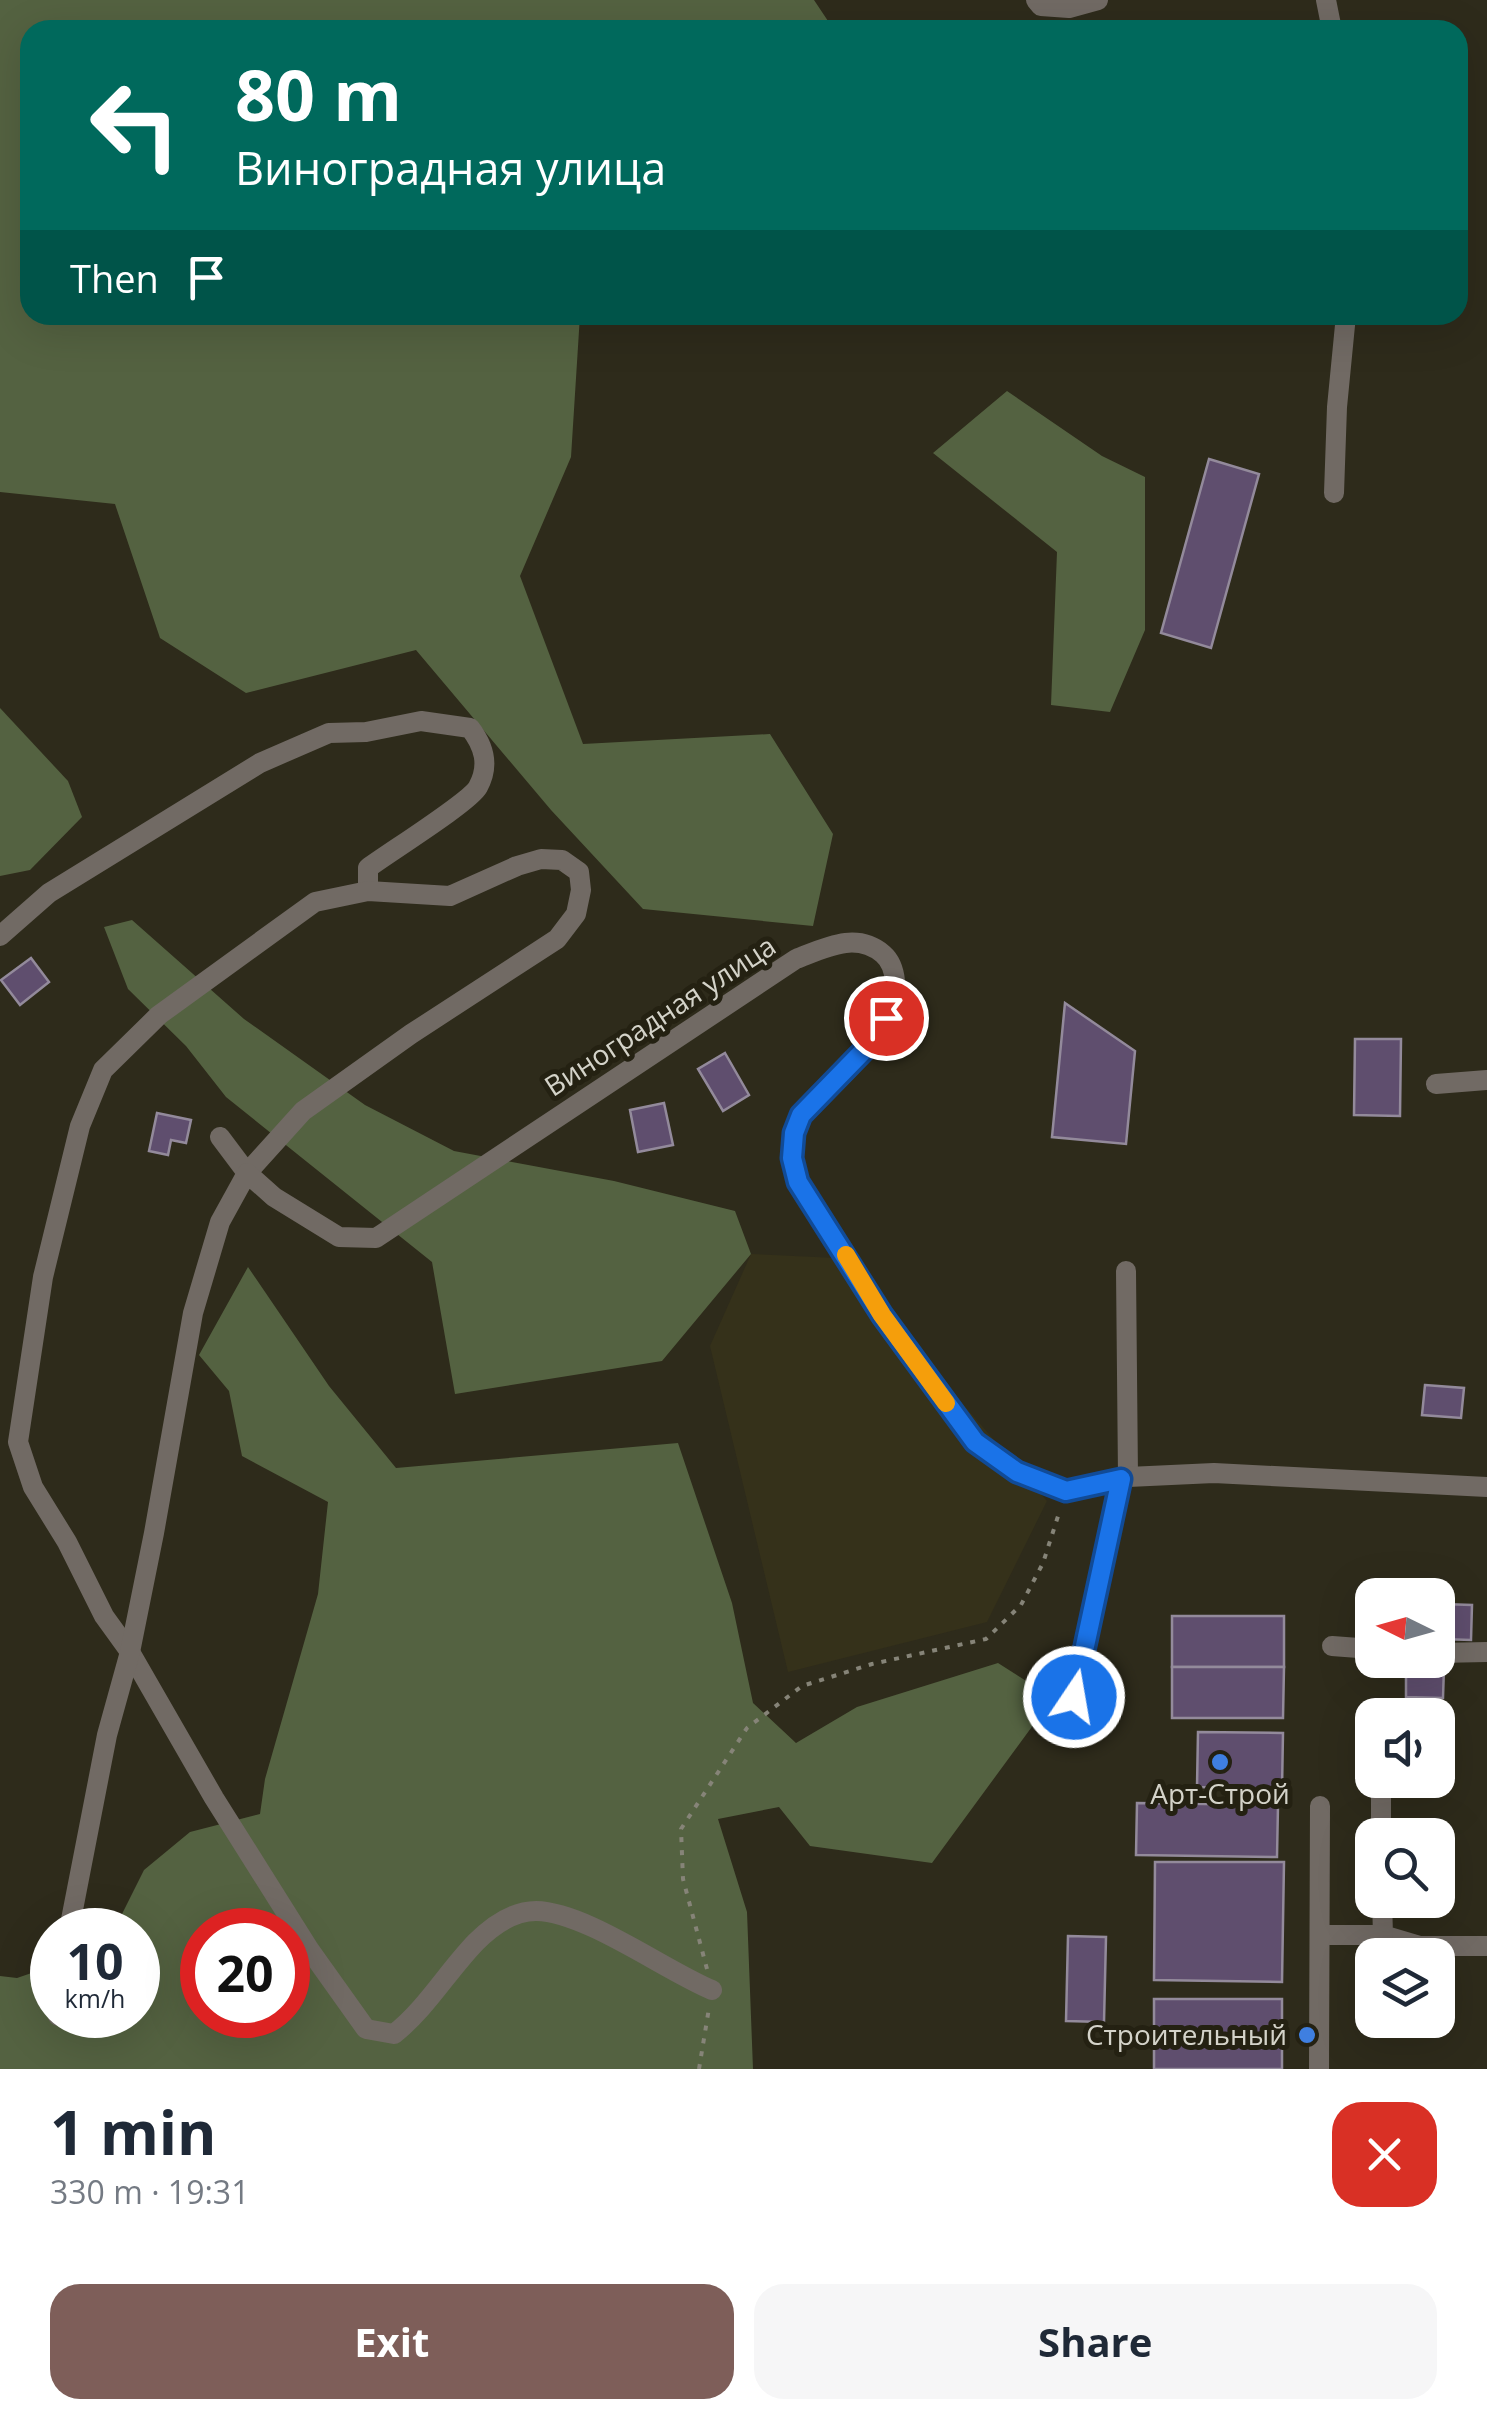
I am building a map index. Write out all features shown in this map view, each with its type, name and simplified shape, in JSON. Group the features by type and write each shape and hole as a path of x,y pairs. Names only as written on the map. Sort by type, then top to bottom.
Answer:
{"lane":[{"path":"1036,0 1041,6 1070,8 1098,0"},
{"path":"1334,494 1336,407 1345,325"},
{"path":"0,936 50,892 260,763 329,733 366,732 421,721 470,728 482,742 486,763 478,790 368,868 368,891"},
{"path":"73,1908 106,1735 130,1652 193,1312 220,1222 248,1174 303,1112 412,1034 557,939 576,914 581,890 580,872 562,860 541,859 516,866 450,896 368,891 315,902 159,1015 102,1070 80,1126 43,1278 18,1442 33,1487 104,1616 130,1652 214,1798 309,1949 366,2030 394,2034 412,2020 480,1938 506,1918 536,1911 570,1920 630,1946 684,1979 712,1990"},
{"name":"Виноградная улица","path":"220,1137 248,1174 274,1196 340,1237 376,1238 796,959 845,943 873,948 886,956 894,975 895,996 872,1042 801,1115 794,1133 792,1158 798,1182 882,1315 975,1442 1017,1472 1066,1491"},
{"path":"1436,1084 1487,1080"},
{"path":"1074,1697 1124,1478 1126,1271"},
{"path":"0,1428 18,1442"},
{"path":"1066,1491 1124,1478 1214,1472 1487,1487"},
{"path":"1332,1646 1355,1648"},
{"path":"1455,1653 1487,1652"},
{"path":"1320,1806 1320,2069"},
{"path":"1382,1918 1383,1936"},
{"path":"1320,1935 1383,1936 1420,1946 1487,1946"}],"path":[{"path":"699,2069 712,1990 682,1879 681,1829 747,1728 802,1686 872,1664 986,1639 1021,1605 1043,1563 1066,1491"}],"shaded area":[{"path":"751,1254 836,1258 1047,1501 987,1622 788,1672 710,1346"}],"green space":[{"path":"0,0 814,0 827,20 20,20 20,325 579,325 571,457 520,576 583,744 770,734 833,834 813,926 643,909 551,810 416,650 246,693 160,638 115,504 0,492"},
{"path":"1007,391 1102,456 1145,477 1145,630 1110,712 1051,705 1057,552 933,453"},
{"path":"0,708 68,781 82,817 30,870 0,876"},
{"path":"132,920 244,1019 365,1105 454,1151 614,1181 735,1211 751,1254 662,1361 455,1394 432,1262 226,1097 186,1046 128,989 104,927"},
{"path":"248,1267 329,1386 396,1468 678,1443 732,1603 753,1703 796,1743 857,1707 998,1663 1053,1698 932,1863 810,1846 779,1807 718,1819 747,1912 753,2069 0,2069 0,1976 17,1978 30,1974 30,2038 160,2038 160,1908 125,1908 144,1870 190,1832 260,1814 265,1779 318,1594 328,1502 242,1456 229,1391 199,1355"}],"building":[{"path":"1209,459 1259,474 1211,648 1161,633"},
{"path":"31,958 49,982 20,1005 1,980"},
{"path":"1065,1003 1135,1051 1126,1144 1052,1137"},
{"path":"1355,1039 1401,1039 1400,1116 1354,1115"},
{"path":"725,1053 749,1095 723,1111 698,1069"},
{"path":"664,1103 673,1145 638,1152 630,1110"},
{"path":"157,1113 191,1120 186,1143 171,1140 168,1155 149,1151"},
{"path":"1425,1385 1464,1388 1461,1418 1422,1415"},
{"path":"1455,1604 1472,1605 1471,1640 1455,1639"},
{"path":"1172,1616 1284,1616 1284,1667 1172,1667"},
{"path":"1172,1667 1284,1667 1283,1718 1172,1718"},
{"path":"1406,1678 1444,1678 1443,1698 1406,1697"},
{"path":"1198,1732 1283,1733 1282,1789 1197,1787"},
{"path":"1137,1803 1278,1805 1277,1857 1136,1855"},
{"path":"1155,1862 1284,1862 1282,1982 1154,1980"},
{"path":"1068,1936 1106,1937 1104,2022 1066,2021"},
{"path":"1154,1999 1282,1999 1282,2069 1154,2069"}],"slow traffic":[{"path":"846,1255 882,1315 946,1403"}],"place":[{"name":"Арт-Строй","path":"1220,1762"},
{"name":"Строительный","path":"1307,2035"}],"route":[{"path":"886,1018 872,1042 801,1115 794,1133 792,1158 798,1182 882,1315 975,1442 1017,1472 1066,1491 1121,1479 1074,1697"}]}
